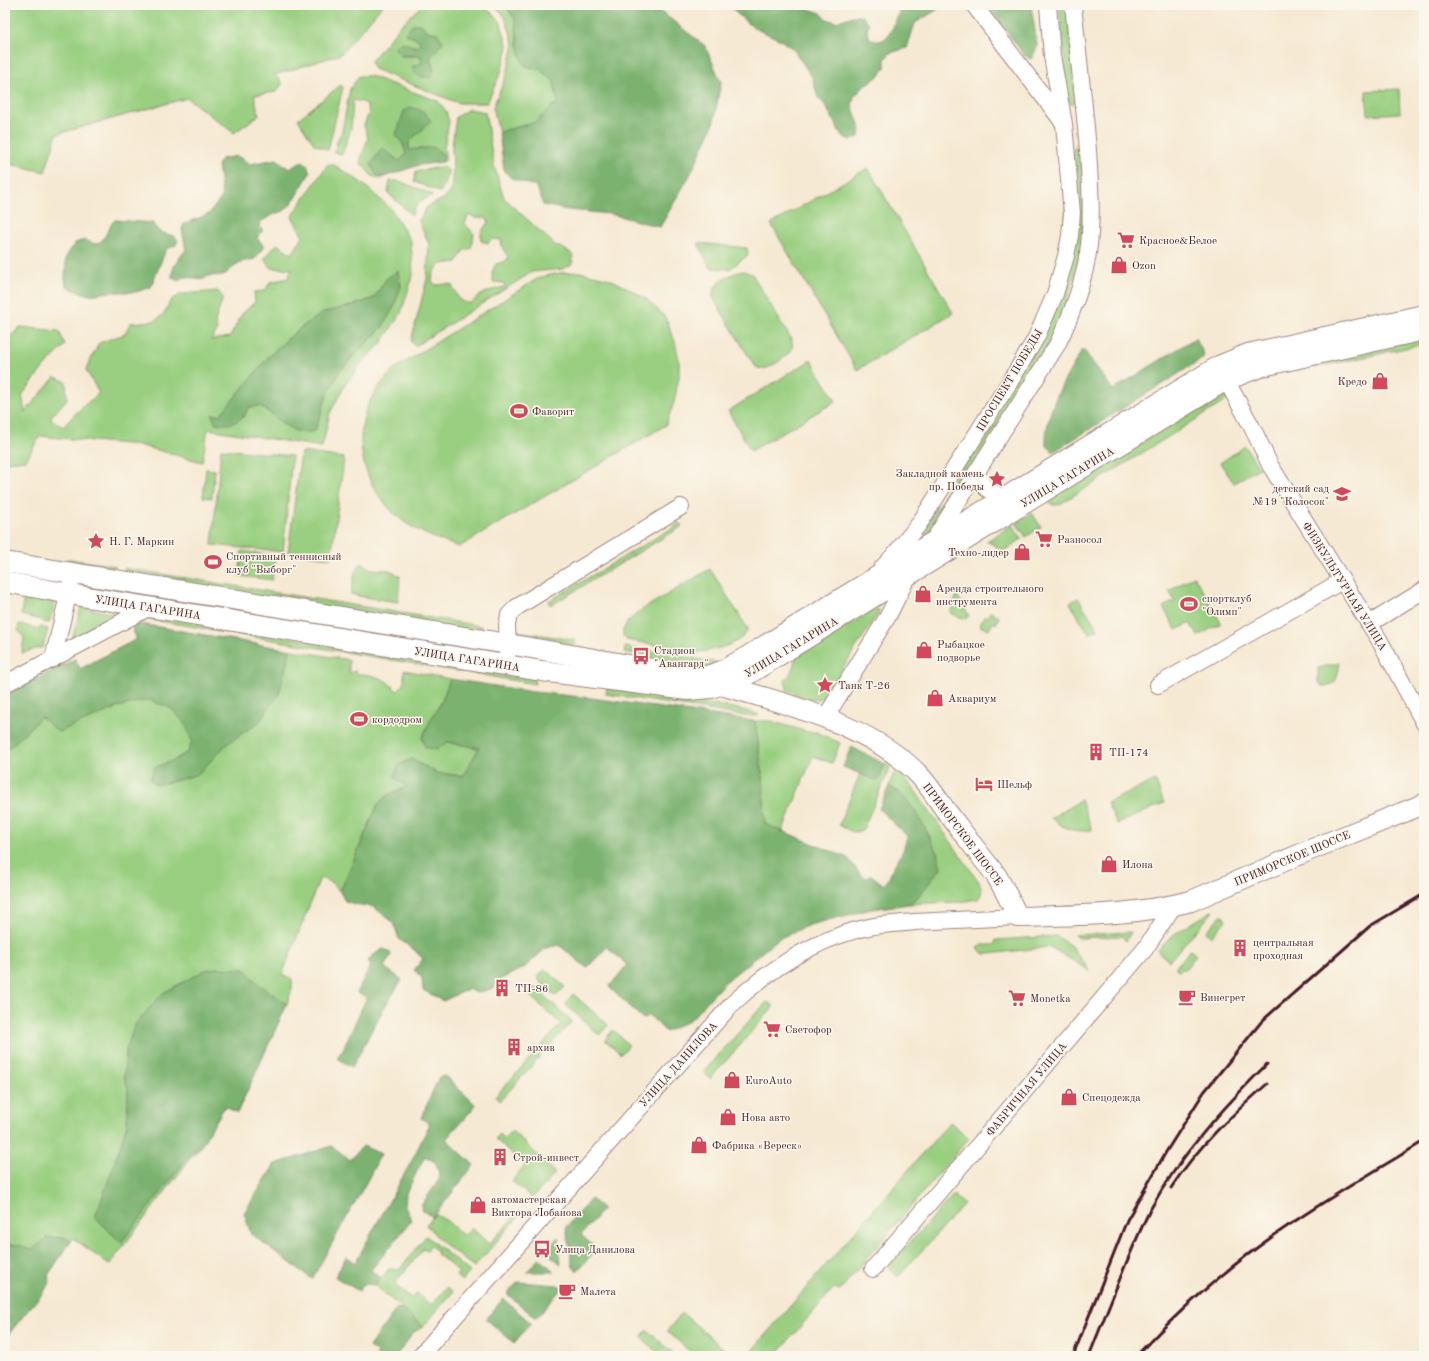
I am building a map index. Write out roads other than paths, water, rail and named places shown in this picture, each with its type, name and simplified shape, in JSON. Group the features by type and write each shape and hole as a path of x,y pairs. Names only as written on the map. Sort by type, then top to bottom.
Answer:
{"main road":[{"name":"УЛИЦА ГАГАРИНА","path":"714,681 722,670 743,659 869,582 942,546 1038,495 1222,373 1248,354 1424,315"},
{"name":"УЛИЦА ГАГАРИНА","path":"5,582 70,594 569,675 688,690 699,690 714,681 747,675 907,577 942,546 1004,498 1222,373 1263,366 1424,330"},
{"name":"УЛИЦА ГАГАРИНА","path":"5,562 508,644 714,681"},
{"name":"ПРИМОРСКОЕ ШОССЕ","path":"714,681 781,702 825,718 856,732 898,757 921,777 996,875 1018,917 1102,915 1174,906 1191,901 1310,850 1424,804"}],"street":[{"path":"974,5 1064,124 1086,122"},
{"name":"ПРОСПЕКТ ПОБЕДЫ","path":"869,582 895,554 917,526 1011,380 1036,338 1055,294 1066,256 1072,213 1064,124 1052,56 1048,5"},
{"name":"ПРОСПЕКТ ПОБЕДЫ","path":"942,546 977,472 1057,345 1076,300 1088,254 1092,203 1086,122 1073,5"},
{"name":"ФИЗКУЛЬТУРНАЯ УЛИЦА","path":"1222,373 1253,429 1270,465 1369,624 1424,723"},
{"path":"977,472 980,481 986,489 1004,498"},
{"path":"505,665 508,644 507,625 509,615 517,607 681,507"},
{"path":"917,526 918,535 942,546"},
{"path":"53,659 70,594 73,574"},
{"path":"825,718 888,616 907,577"},
{"path":"1158,685 1342,581"},
{"path":"1369,624 1424,590"},
{"path":"5,684 150,607"},
{"name":"ФАБРИЧНАЯ УЛИЦА","path":"873,1269 1146,949 1174,906"},
{"name":"УЛИЦА ДАНИЛОВА","path":"420,1356 701,1038 732,1004 751,986 793,956 835,937 869,927 936,921 1018,917"}],"railway":[{"path":"1073,1356 1127,1220 1166,1152 1204,1092 1262,1021 1370,926 1424,894"},
{"path":"1089,1356 1137,1238 1150,1210 1162,1190 1203,1133 1267,1064"},
{"path":"1171,1188 1204,1145 1228,1120 1267,1084"},
{"path":"1136,1356 1162,1329 1217,1279 1267,1240 1311,1210 1424,1141"}],"place":[{"name":"Красное&Белое","path":"1126,240"},
{"name":"Ozon","path":"1119,265"},
{"name":"Кредо","path":"1380,381"},
{"name":"Фаворит","path":"519,411"},
{"name":"Закладной камень пр. Победы","path":"997,479"},
{"name":"детский сад №19 \"Колосок\"","path":"1342,494"},
{"name":"Разносол","path":"1044,539"},
{"name":"Н. Г. Маркин","path":"96,541"},
{"name":"Техно-лидер","path":"1022,552"},
{"name":"Спортивный теннисный клуб \"Выборг\"","path":"213,562"},
{"name":"Аренда строительного инструмента","path":"923,594"},
{"name":"спортклуб \"Олимп\"","path":"1189,604"},
{"name":"Рыбацкое подворье","path":"924,650"},
{"name":"Стадион \"Авангард\"","path":"641,656"},
{"name":"Танк Т-26","path":"825,685"},
{"name":"Аквариум","path":"935,698"},
{"name":"кордодром","path":"359,719"},
{"name":"ТП-174","path":"1096,752"},
{"name":"Шельф","path":"984,784"},
{"name":"Илона","path":"1109,864"},
{"name":"центральная проходная","path":"1240,948"},
{"name":"ТП-86","path":"502,988"},
{"name":"Винегрет","path":"1187,997"},
{"name":"Monetka","path":"1017,998"},
{"name":"Светофор","path":"772,1029"},
{"name":"архив","path":"514,1047"},
{"name":"EuroAuto","path":"732,1080"},
{"name":"Спецодежда","path":"1069,1097"},
{"name":"Нова авто","path":"728,1117"},
{"name":"Фабрика «Вереск»","path":"699,1145"},
{"name":"Строй-инвест","path":"500,1157"},
{"name":"автомастерская Виктора Лобанова","path":"478,1205"},
{"name":"Улица Данилова","path":"542,1249"},
{"name":"Малета","path":"567,1291"}]}
